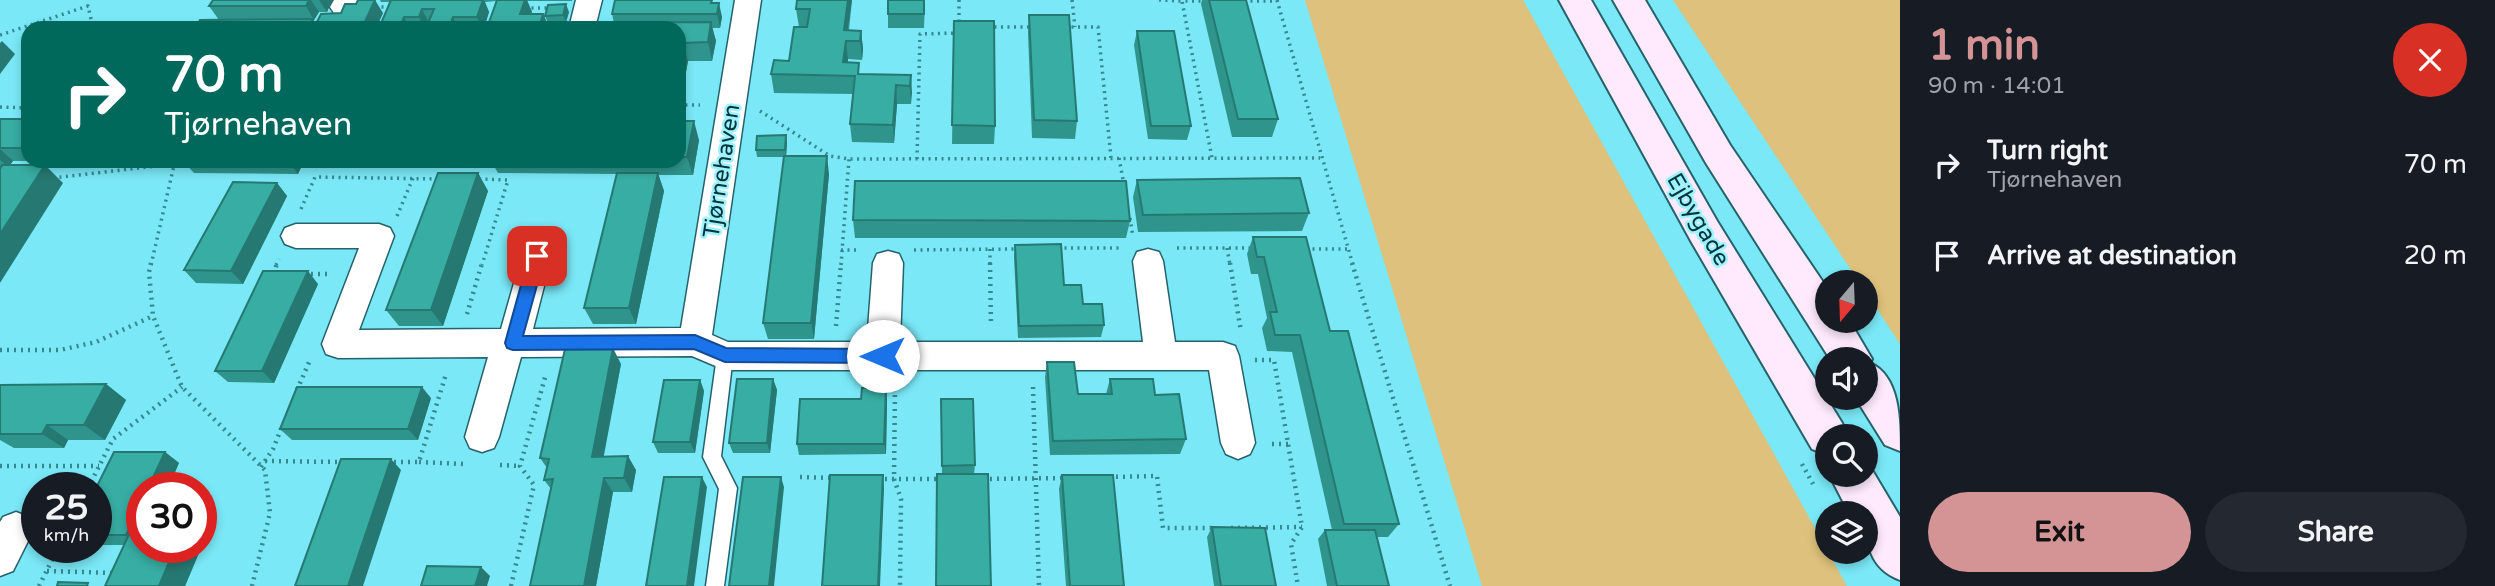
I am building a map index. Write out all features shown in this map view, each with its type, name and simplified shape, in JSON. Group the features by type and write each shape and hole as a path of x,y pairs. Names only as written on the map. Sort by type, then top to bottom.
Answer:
{"main road":[{"name":"Ejbygade","path":"1574,0 1704,231 1820,424"},
{"path":"1629,0 1718,153 1815,302"},
{"path":"1878,398 1900,432"},
{"path":"1858,487 1900,558"}],"street":[{"name":"Tjørnehaven","path":"695,342 748,0"},
{"path":"296,236 379,236 338,344 695,342 725,355 1223,356 1238,443"},
{"path":"888,254 889,356"},
{"path":"1161,254 1161,356"},
{"path":"482,437 537,256"}],"lane":[{"path":"715,586 728,488 712,457 725,355"}],"path":[{"path":"918,159 920,34 959,33 960,0"},
{"path":"1072,0 1074,27"},
{"path":"1159,0 1209,1"},
{"path":"1237,1 1277,0 1320,158 1450,586"},
{"path":"1182,1 1212,158"},
{"path":"39,21 89,3 92,21"},
{"path":"345,3 396,7 391,18"},
{"path":"523,8 586,12"},
{"path":"0,35 21,27"},
{"path":"985,27 1036,27"},
{"path":"1062,27 1098,27 1111,158"},
{"path":"686,105 732,105 758,109 830,156 849,159 1320,158"},
{"path":"0,107 21,108"},
{"path":"834,356 849,159"},
{"path":"1119,159 1126,197"},
{"path":"49,178 132,168"},
{"path":"173,168 149,272 153,316 182,387 265,470 270,513 252,586"},
{"path":"379,236 397,219 413,178"},
{"path":"1056,248 1135,248 1128,209"},
{"path":"1227,248 1242,335"},
{"path":"1161,254 1254,248"},
{"path":"990,249 992,355"},
{"path":"841,250 888,254 1029,249"},
{"path":"1294,249 1347,249"},
{"path":"0,350 60,350 96,342 153,316"},
{"path":"511,586 534,485 520,466 554,343"},
{"path":"1032,355 1039,586"},
{"path":"889,356 894,479 901,499 900,586"},
{"path":"1246,359 1274,360 1302,527 1291,544 1298,586"},
{"path":"310,360 323,360"},
{"path":"381,462 419,462 446,372"},
{"path":"96,472 113,439 182,387"},
{"path":"265,461 355,462"},
{"path":"0,466 99,466"},
{"path":"1103,478 1157,476 1163,528 1302,527"},
{"path":"800,477 841,478"},
{"path":"867,478 945,479"},
{"path":"971,479 1076,478"},
{"path":"39,586 51,563"},
{"path":"47,571 114,571 110,579"}],"shaded area":[{"path":"1305,0 1523,0 1815,528 1815,564 1835,564 1847,586 1482,586"},
{"path":"1673,0 1900,0 1900,344 1878,310 1878,270 1851,270"}],"building":[{"path":"213,0 309,0 306,6 209,6"},
{"path":"358,0 375,0 365,21 318,21 321,14 341,13 345,4 356,4"},
{"path":"391,0 483,0 477,17 429,21 434,9 422,9 419,17 404,17 403,21 382,21"},
{"path":"497,0 525,0 520,14 543,14 541,21 490,21"},
{"path":"615,0 712,0 711,3 719,3 717,14 612,14"},
{"path":"797,0 848,0 844,30 861,31 860,41 846,41 843,62 859,63 858,74 911,75 910,86 896,85 893,125 850,124 855,76 771,74 774,60 789,61 794,27 807,27 810,9 796,9"},
{"path":"888,0 924,0 924,14 888,14"},
{"path":"1209,0 1246,0 1278,119 1238,119"},
{"path":"566,4 563,15 545,16 548,5"},
{"path":"1029,15 1069,15 1077,121 1034,120"},
{"path":"313,19 312,21 200,20"},
{"path":"954,21 994,21 995,126 952,125"},
{"path":"686,22 711,22 708,42 686,43"},
{"path":"1137,31 1174,31 1191,126 1151,126"},
{"path":"0,119 21,119 21,148 0,148"},
{"path":"686,121 694,121 687,157"},
{"path":"786,135 785,150 756,150 757,136"},
{"path":"784,156 827,156 811,323 763,323"},
{"path":"2,165 43,168 0,234"},
{"path":"438,173 478,173 431,310 386,310"},
{"path":"617,173 658,173 629,308 584,308"},
{"path":"1300,178 1309,213 1143,215 1137,180"},
{"path":"855,181 1126,181 1130,221 853,220"},
{"path":"233,182 277,183 231,271 184,270"},
{"path":"1253,237 1306,237 1330,331 1348,331 1399,524 1344,524 1300,335 1275,335 1270,312 1277,312 1264,257 1257,257"},
{"path":"1061,244 1064,285 1081,285 1083,304 1102,304 1104,325 1019,326 1015,245"},
{"path":"263,271 308,271 262,371 215,371"},
{"path":"613,348 592,457 628,456 624,478 604,478 584,586 530,586 553,479 544,480 549,459 540,458 565,349"},
{"path":"1047,362 1074,362 1078,394 1112,394 1110,379 1153,379 1155,395 1179,394 1186,439 1053,441"},
{"path":"737,379 773,379 767,443 729,443"},
{"path":"664,380 700,380 690,442 653,442"},
{"path":"106,384 84,425 47,425 42,434 0,434 0,385"},
{"path":"297,387 422,387 408,429 280,429"},
{"path":"862,388 886,388 884,444 797,444 800,399 861,399"},
{"path":"941,399 973,399 975,465 942,466"},
{"path":"114,452 165,452 156,472 126,472 126,535 112,535 112,472 104,472"},
{"path":"341,459 391,459 348,586 295,586"},
{"path":"937,474 988,474 991,586 936,586"},
{"path":"830,475 883,475 878,586 822,586"},
{"path":"1062,475 1113,475 1124,586 1070,586"},
{"path":"664,477 702,477 687,586 646,586"},
{"path":"743,477 781,477 769,586 729,586"},
{"path":"1212,527 1265,528 1276,586 1221,586"},
{"path":"1325,530 1375,530 1389,586 1337,586"},
{"path":"126,541 126,563 169,563 159,586 105,586"},
{"path":"427,566 481,567 475,586 421,586"},
{"path":"58,582 88,583 87,586 57,586"}],"route":[{"path":"537,256 513,343 695,342 725,355 883,356"}]}
